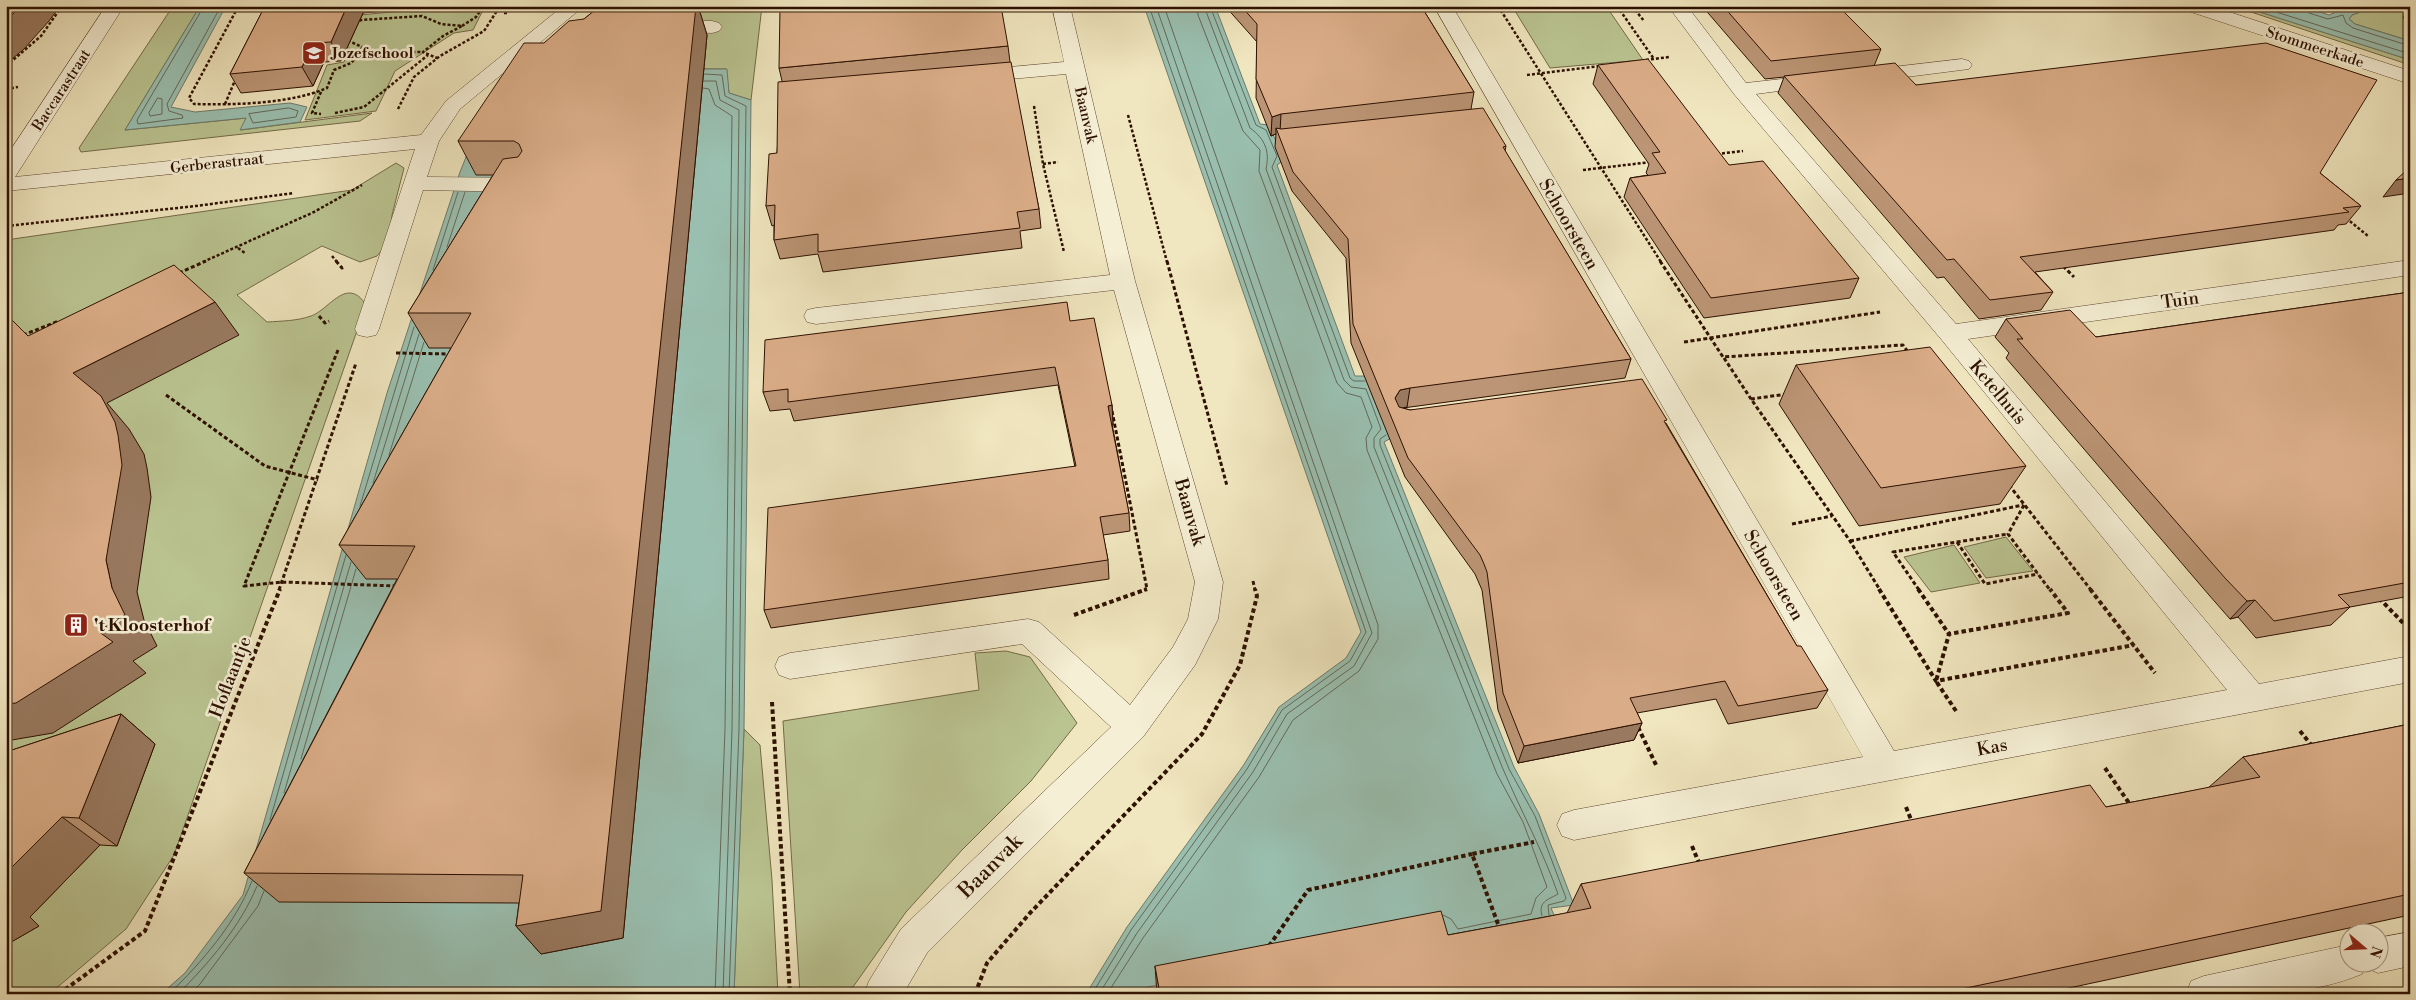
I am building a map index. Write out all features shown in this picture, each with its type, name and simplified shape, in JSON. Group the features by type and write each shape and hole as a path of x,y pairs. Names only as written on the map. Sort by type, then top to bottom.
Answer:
{"street":[{"name":"Baccarastraat","path":"6,174 115,6"},
{"name":"Baanvak","path":"882,994 914,941 1132,727 1184,656 1203,619 1210,582 1123,281 1068,67 1061,6"},
{"name":"Schoorsteen","path":"1443,6 1486,81 1497,116 1541,176 1885,766"},
{"name":"Ketelhuis","path":"1677,6 1741,90 1926,305 2252,698"},
{"name":"Stommeerkade","path":"2192,6 2410,78"},
{"path":"367,329 428,141 454,105 574,15"},
{"path":"646,26 712,27"},
{"path":"1741,90 1962,66"},
{"name":"Baanvak","path":"954,78 1068,67"},
{"name":"Gerberastraat","path":"6,184 428,141"},
{"path":"415,184 525,185"},
{"name":"Tuin","path":"1950,334 2408,268"},
{"path":"816,316 1123,281"},
{"path":"1633,387 1663,383"},
{"path":"790,666 1028,631 1132,727"},
{"name":"Kas","path":"1574,825 2410,669"},
{"path":"2388,954 2410,949"},
{"path":"2204,994 2338,964"}],"path":[{"path":"6,66 41,36 62,6"},
{"path":"248,6 238,7 189,98 194,104 225,104 308,96 321,92 326,88 334,70 351,63 361,52 362,46 344,39 344,34"},
{"path":"432,7 431,10 434,11 491,6"},
{"path":"1498,6 1599,168 1723,357 1850,541 1936,681"},
{"path":"1617,6 1654,59"},
{"path":"2408,6 2404,18 2410,25"},
{"path":"423,52 443,36 476,17 483,7"},
{"path":"354,24 361,20 422,16 441,24 462,26"},
{"path":"1644,60 1712,51"},
{"path":"344,55 361,52 423,52 437,58"},
{"path":"321,92 312,113 328,114 364,107 428,55"},
{"path":"1486,81 1606,65"},
{"path":"1068,67 1033,102 1043,164 1064,251 1086,285"},
{"path":"225,104 238,72"},
{"path":"1716,154 1788,145"},
{"path":"1541,176 1657,161"},
{"path":"178,274 314,212 366,182"},
{"path":"2346,218 2408,268"},
{"path":"238,248 245,253"},
{"path":"2059,261 2107,311"},
{"path":"1642,348 1926,305"},
{"path":"15,339 60,320"},
{"name":"Hoflaantje","path":"59,994 145,931 282,582 318,480 367,329"},
{"path":"1723,357 1903,345 1913,358"},
{"path":"340,346 291,473 244,586 282,582 401,586"},
{"path":"393,353 458,354"},
{"path":"1751,399 1790,394"},
{"path":"166,395 265,466 318,480"},
{"path":"1028,631 1147,589 1110,403"},
{"path":"2007,482 2185,711"},
{"path":"1850,541 2024,505"},
{"path":"2008,534 2024,505"},
{"path":"1816,520 1832,516"},
{"path":"1936,681 1949,634 1894,552 2008,534"},
{"path":"1949,634 2068,613 2008,534"},
{"path":"1957,542 1985,584 2038,574"},
{"path":"2375,594 2410,630"},
{"path":"1936,681 2134,645"},
{"path":"790,666 772,687 790,994"},
{"path":"2295,724 2313,748"},
{"path":"1638,726 1676,806"},
{"path":"2101,761 2131,806"},
{"path":"1902,800 1914,826"},
{"path":"1271,951 1269,944 1308,890 1540,840 1574,825"},
{"path":"1472,854 1498,924"}],"green space":[{"path":"173,6 200,6 125,130 247,118 241,130 372,113 360,121 81,152 79,148"},
{"path":"455,6 485,6 473,30 454,33 395,71 376,111 305,120 327,65 344,62 350,48 332,50 349,16"},
{"path":"602,6 762,6 751,100 729,93 726,69 544,68"},
{"path":"1512,6 1606,6 1643,60 1550,68"},
{"path":"2241,6 2410,60 2410,65 2239,8"},
{"path":"2377,6 2410,6 2410,41 2355,24 2349,19 2352,15"},
{"path":"396,163 404,168 392,215 389,242 377,256 360,262 322,246 237,295 267,322 306,318 318,313 338,297 345,294 352,293 359,297 366,305 174,855 126,929 60,985 48,994 6,994 6,240 352,190"},
{"path":"2006,537 2033,571 1986,578 1964,547"},
{"path":"1954,545 1980,583 1931,592 1904,557"},
{"path":"1006,651 1030,657 1077,723 1031,781 962,850 906,912 848,994 800,994 783,721 979,690 975,653"},
{"path":"744,729 760,745 772,880 778,994 734,994"}],"water":[{"path":"200,6 226,6 171,107 195,112 290,103 307,107 300,122 240,130 246,118 125,130"},
{"path":"1144,6 1215,6 1260,124 1269,125 1284,160 1277,165 1355,376 1374,376 1395,436 1384,442 1514,767 1539,814 1574,905 1551,908 1559,927 1272,963 1148,987 1148,994 1086,994 1127,927 1243,766 1279,707 1346,658 1361,632"},
{"path":"2241,6 2303,6 2329,15 2350,6 2377,6 2352,15 2349,19 2355,24 2410,41 2410,60"},
{"path":"676,69 727,69 729,93 751,100 744,729 734,994 161,994 185,973 243,895 387,393 460,172 476,132"}],"building":[{"path":"6,6 21,6 6,21"},
{"path":"265,6 347,6 331,42 313,43 302,67 230,74"},
{"path":"600,6 696,6 601,911 516,926 523,875 244,873 415,546 339,545 471,313 408,313 503,159 518,157 522,151 519,144 514,141 458,141 524,43 544,43 569,21 584,19"},
{"path":"797,6 1001,6 1008,46 779,68 780,8"},
{"path":"1241,6 1421,6 1474,92 1281,114 1272,117 1256,79 1257,24"},
{"path":"1723,6 1838,6 1881,49 1771,61"},
{"path":"2266,43 2377,80 2320,173 2361,206 2343,208 2349,212 2020,257 2053,292 1990,300 1954,259 1947,260 1784,76 1895,63 1916,85"},
{"path":"1648,59 1729,165 1763,161 1859,278 1711,298 1630,178 1666,173 1652,153 1660,152 1598,65"},
{"path":"1011,62 1039,209 1017,212 1020,228 818,252 818,234 774,240 775,205 766,206 769,154 777,153 778,82"},
{"path":"1483,108 1506,146 1503,147 1631,359 1400,390 1395,398 1399,407 1410,410 1642,379 1667,420 1664,421 1797,646 1801,646 1828,690 1738,706 1725,681 1630,698 1642,723 1524,746 1503,693 1487,572 1484,564 1480,555 1408,458 1353,324 1348,239 1293,172 1276,128"},
{"path":"2410,167 2410,178 2396,180"},
{"path":"174,265 215,302 73,373 101,396 115,422 118,435 122,465 106,560 112,588 125,615 98,631 113,642 16,703 6,704 6,314 28,336"},
{"path":"2410,292 2410,582 2338,595 2350,607 2274,621 2255,600 2247,601 2225,578 2017,339 2023,339 2006,319 2070,310 2096,337"},
{"path":"1067,302 1070,321 1094,318 1112,405 1108,406 1129,513 1100,517 1108,560 764,610 768,508 1076,466 1055,367 788,402 788,389 763,392 765,340"},
{"path":"1930,347 2026,466 1881,488 1796,365"},
{"path":"121,714 79,818 62,817 6,873 6,752"},
{"path":"2410,724 2410,894 1938,994 1160,994 1155,966 1441,911 1448,935 1540,918 1591,908 1581,884 2090,785 2106,807 2180,793 2260,777 2243,757"}],"place":[{"name":"Jozefschool","path":"314,53"},
{"name":"'t Kloosterhof","path":"76,625"}]}
